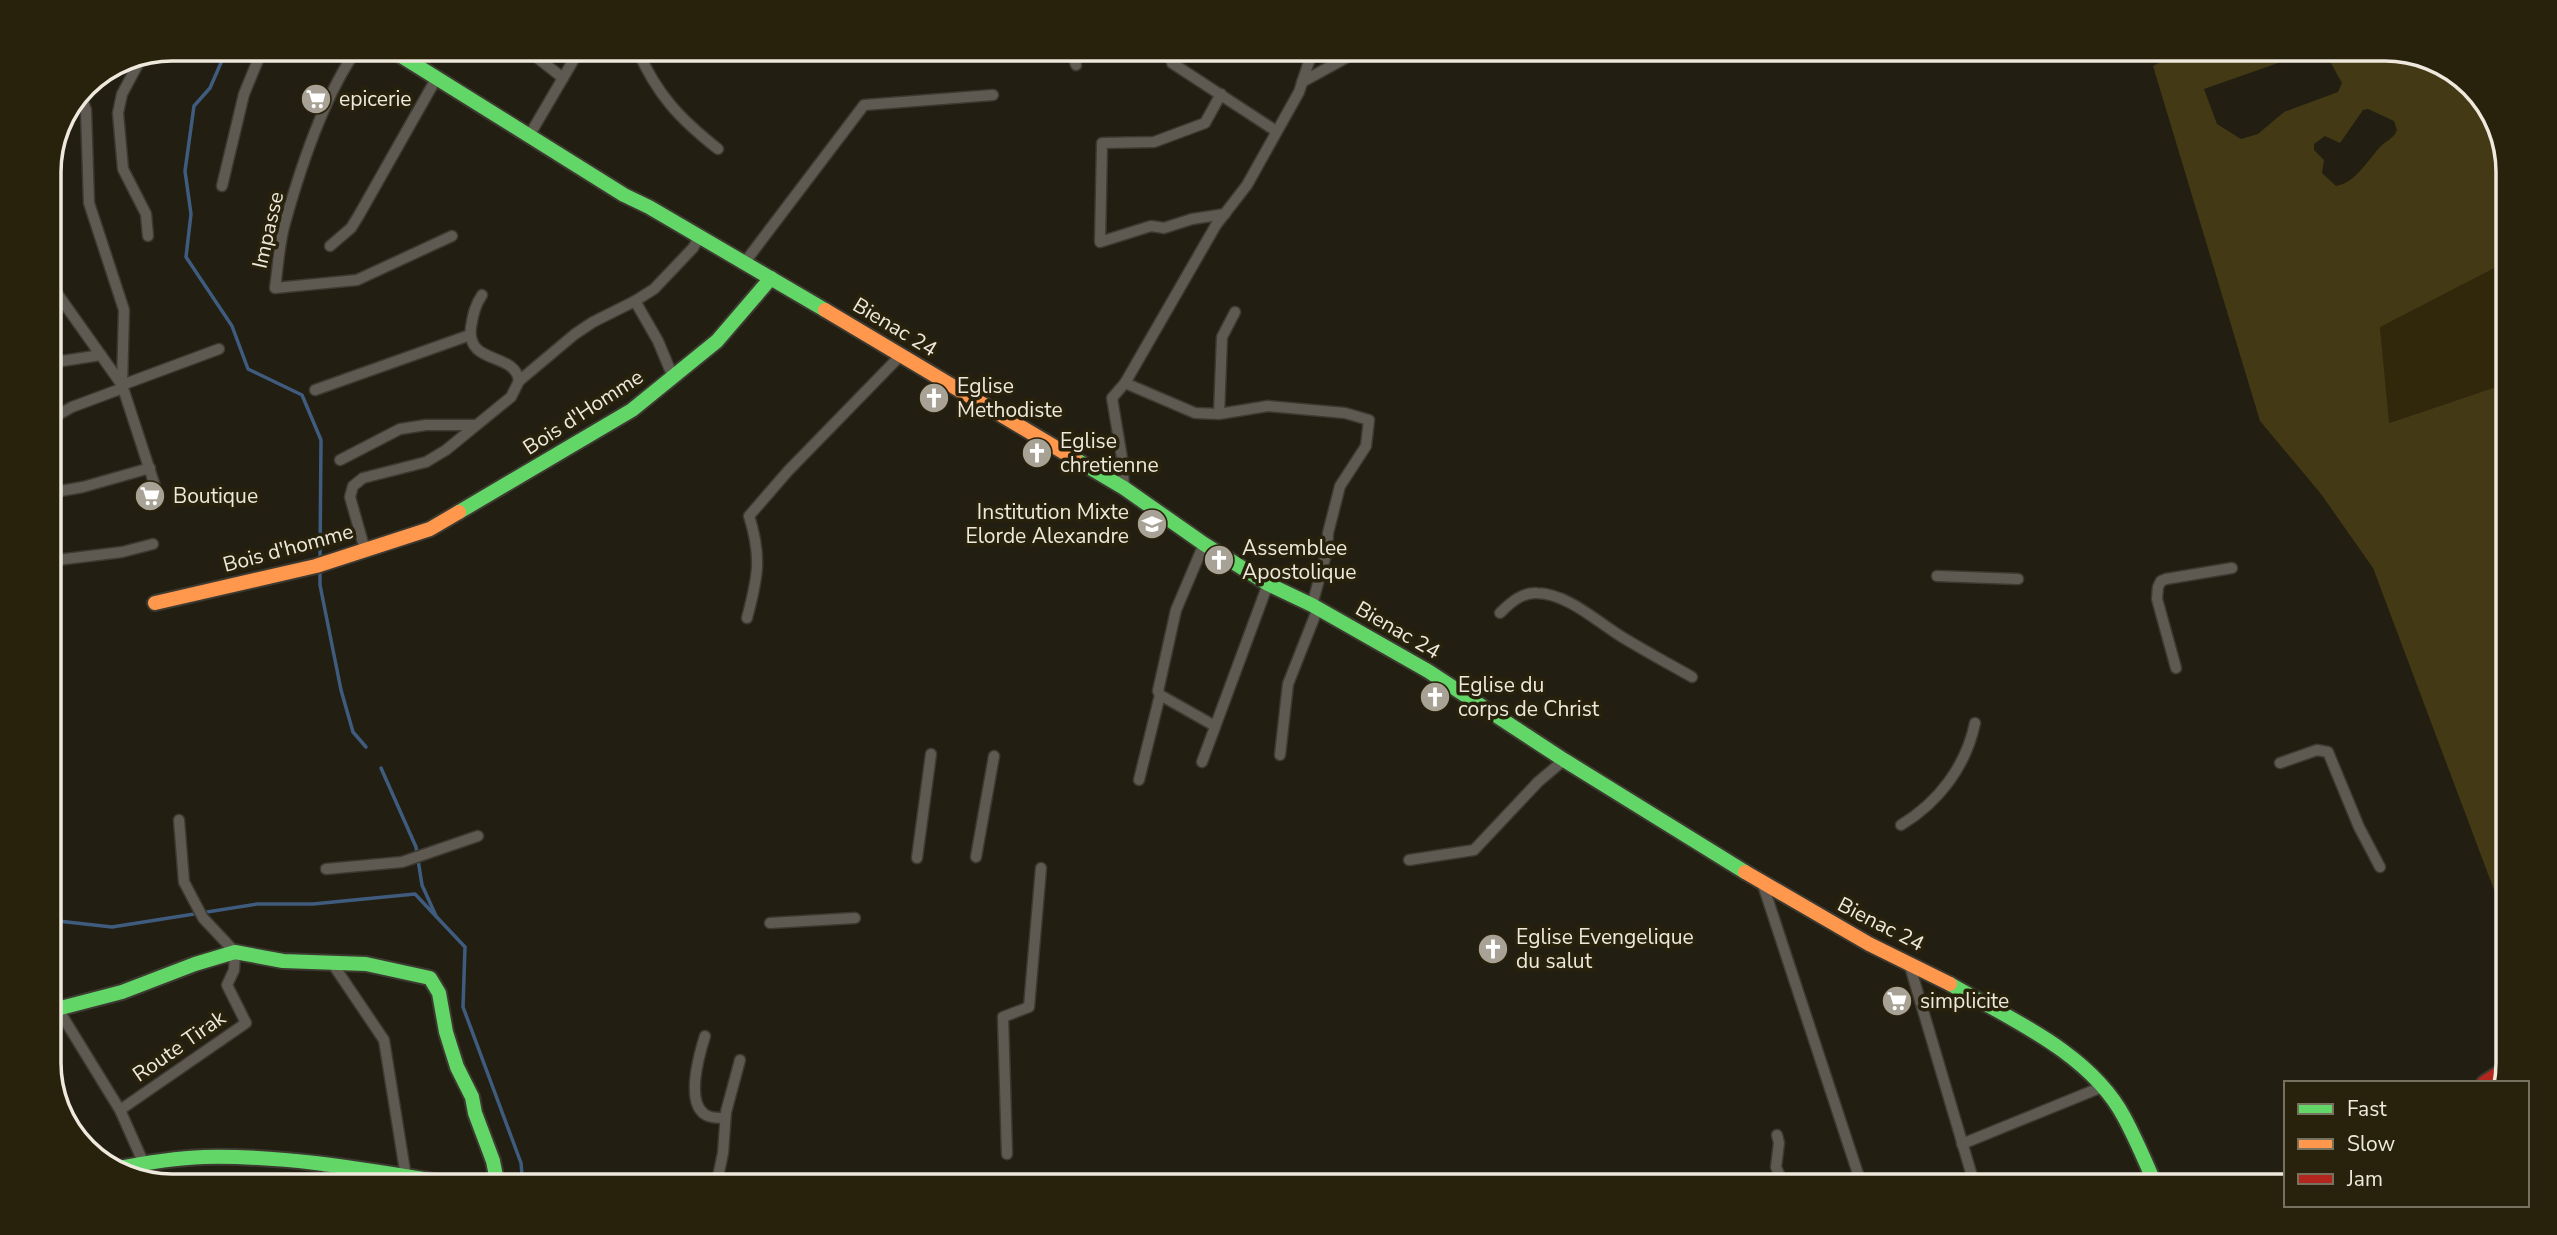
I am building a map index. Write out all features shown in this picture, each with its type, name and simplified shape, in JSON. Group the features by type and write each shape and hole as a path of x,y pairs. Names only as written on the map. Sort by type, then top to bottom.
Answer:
{"street":[{"path":"222,186 244,94 258,61"},
{"name":"Impasse","path":"350,61 331,93 284,225 275,288 357,280 452,236"},
{"name":"Bienac 24","path":"408,61 624,195 745,262 1124,488 1204,544 1268,584 1315,607 1428,671 1564,760 1762,882 1869,944 1999,1011 2064,1050 2102,1087 2124,1116 2151,1174"},
{"path":"541,61 563,78"},
{"path":"529,136 573,61"},
{"path":"644,61 667,102 684,123 718,149"},
{"path":"1075,61 1076,65"},
{"path":"1173,61 1172,63 1276,131"},
{"path":"1124,488 1122,458 1111,398 1125,383 1225,214 1247,185 1302,82 1309,61"},
{"path":"1302,82 1342,61"},
{"path":"136,68 122,94 118,113 123,169 144,209 148,236"},
{"path":"330,246 351,228 436,79"},
{"path":"745,262 864,105 993,94"},
{"path":"1221,94 1205,123 1175,136 1154,142 1102,143 1100,242 1151,226 1164,228 1192,219 1225,214"},
{"path":"84,105 89,203 124,310 122,386"},
{"path":"365,550 351,497 353,485 363,478 426,462 446,450 511,397 519,381 593,322 635,302 671,271 693,248 700,236"},
{"name":"Bois d'Homme","path":"430,529 632,410 718,341 771,278"},
{"path":"482,295 473,314 470,335 474,347 513,368 518,373 519,381"},
{"path":"61,299 122,386 155,486"},
{"path":"635,302 659,341 673,377"},
{"path":"1219,414 1222,337 1235,313"},
{"path":"315,390 470,335"},
{"path":"61,413 122,386 219,349"},
{"path":"61,361 101,355"},
{"path":"747,618 757,579 757,542 749,516 788,471 901,355"},
{"path":"1125,383 1195,413 1219,414 1268,406 1345,413 1368,420 1366,446 1340,486 1328,533 1327,551 1315,607 1288,684 1280,755"},
{"path":"340,460 400,429 426,425 476,425"},
{"path":"61,491 150,468"},
{"name":"Bois d'homme","path":"155,603 316,566 430,529"},
{"path":"61,560 122,552 153,544"},
{"path":"1139,780 1160,695 1158,691 1176,610 1204,544"},
{"path":"2176,668 2157,599 2161,581 2232,568"},
{"path":"1937,576 2018,579"},
{"path":"1202,762 1268,584"},
{"path":"1500,613 1514,600 1533,592 1551,594 1692,677"},
{"path":"1160,695 1215,726"},
{"path":"1901,825 1928,807 1955,774 1970,744 1975,723"},
{"path":"2280,763 2317,750 2328,752 2359,827 2380,867"},
{"path":"917,858 931,754"},
{"path":"975,857 994,756"},
{"path":"1409,860 1475,850 1538,782 1564,760"},
{"path":"179,820 184,882 203,918 236,952"},
{"path":"326,869 402,862 478,836"},
{"path":"1007,1154 1003,1017 1029,1007 1041,868"},
{"path":"1762,882 1858,1174"},
{"path":"770,923 855,918"},
{"path":"61,1008 122,992 195,964 236,952 284,961 366,964 430,978 436,984 457,1067 469,1090 496,1174"},
{"name":"Route Tirak","path":"120,1110 246,1023 227,985 234,970 236,952"},
{"path":"332,963 384,1040 406,1174"},
{"path":"1909,963 1971,1174"},
{"path":"61,1021 120,1110 144,1164"},
{"path":"705,1036 697,1063 696,1100 699,1109 709,1117 725,1118"},
{"path":"719,1174 725,1118 740,1060"},
{"path":"1962,1144 2102,1087"},
{"path":"1777,1135 1779,1143 1776,1167 1779,1174"},
{"path":"133,1166 190,1158 241,1156 385,1174"},
{"path":"328,1166 328,1174"}],"shaded area":[{"path":"2162,61 2284,61 2204,89 2217,124 2241,139 2258,134 2284,112 2338,92 2342,83 2330,61 2406,63 2440,76 2468,99 2490,137 2496,165 2496,267 2380,327 2389,423 2496,387 2496,895 2373,568 2321,494 2260,421 2153,66","holes":["2368,109 2394,121 2397,130 2350,180 2336,186 2322,173 2324,160 2314,150 2314,144 2325,136 2340,143 2363,110"]},
{"path":"2496,267 2496,387 2388,423 2380,326"}],"waterway":[{"path":"222,61 210,88 194,106 185,171 191,214 186,257 232,326 248,369 302,395 321,440 320,559"},
{"path":"320,571 320,585 341,690 353,732 366,747"},
{"path":"381,768 416,847 422,885 436,916"},
{"path":"61,921 112,927 257,904 313,904 415,894 465,947 463,1007 521,1163 522,1174"}],"traffic: fast":[{"path":"409,61 624,195 825,310"},
{"path":"459,512 632,410 717,341 771,278"},
{"path":"1075,459 1124,488 1204,544 1268,584 1312,605 1428,671 1564,760 1745,872"},
{"path":"61,1008 122,992 235,952 283,961 366,964 430,978 439,993 446,1032 457,1067 472,1097 496,1174"},
{"path":"1950,984 2047,1040 2091,1074 2109,1094 2124,1117 2151,1174"},
{"path":"132,1166 182,1158 237,1157 336,1165 392,1174"}],"traffic: slow":[{"path":"825,310 1075,459"},
{"path":"155,603 316,566 430,529 459,512"},
{"path":"1745,872 1869,944 1950,984"}],"traffic: jam":[{"path":"2487,1081 2495,1076"}],"place":[{"name":"epicerie","path":"316,99"},
{"name":"Eglise Methodiste","path":"934,398"},
{"name":"Eglise chretienne","path":"1037,453"},
{"name":"Boutique","path":"150,496"},
{"name":"Institution Mixte Elorde Alexandre","path":"1152,524"},
{"name":"Assemblee Apostolique","path":"1219,560"},
{"name":"Eglise du corps de Christ","path":"1435,697"},
{"name":"Eglise Evengelique du salut","path":"1493,949"},
{"name":"simplicite","path":"1897,1001"}]}
